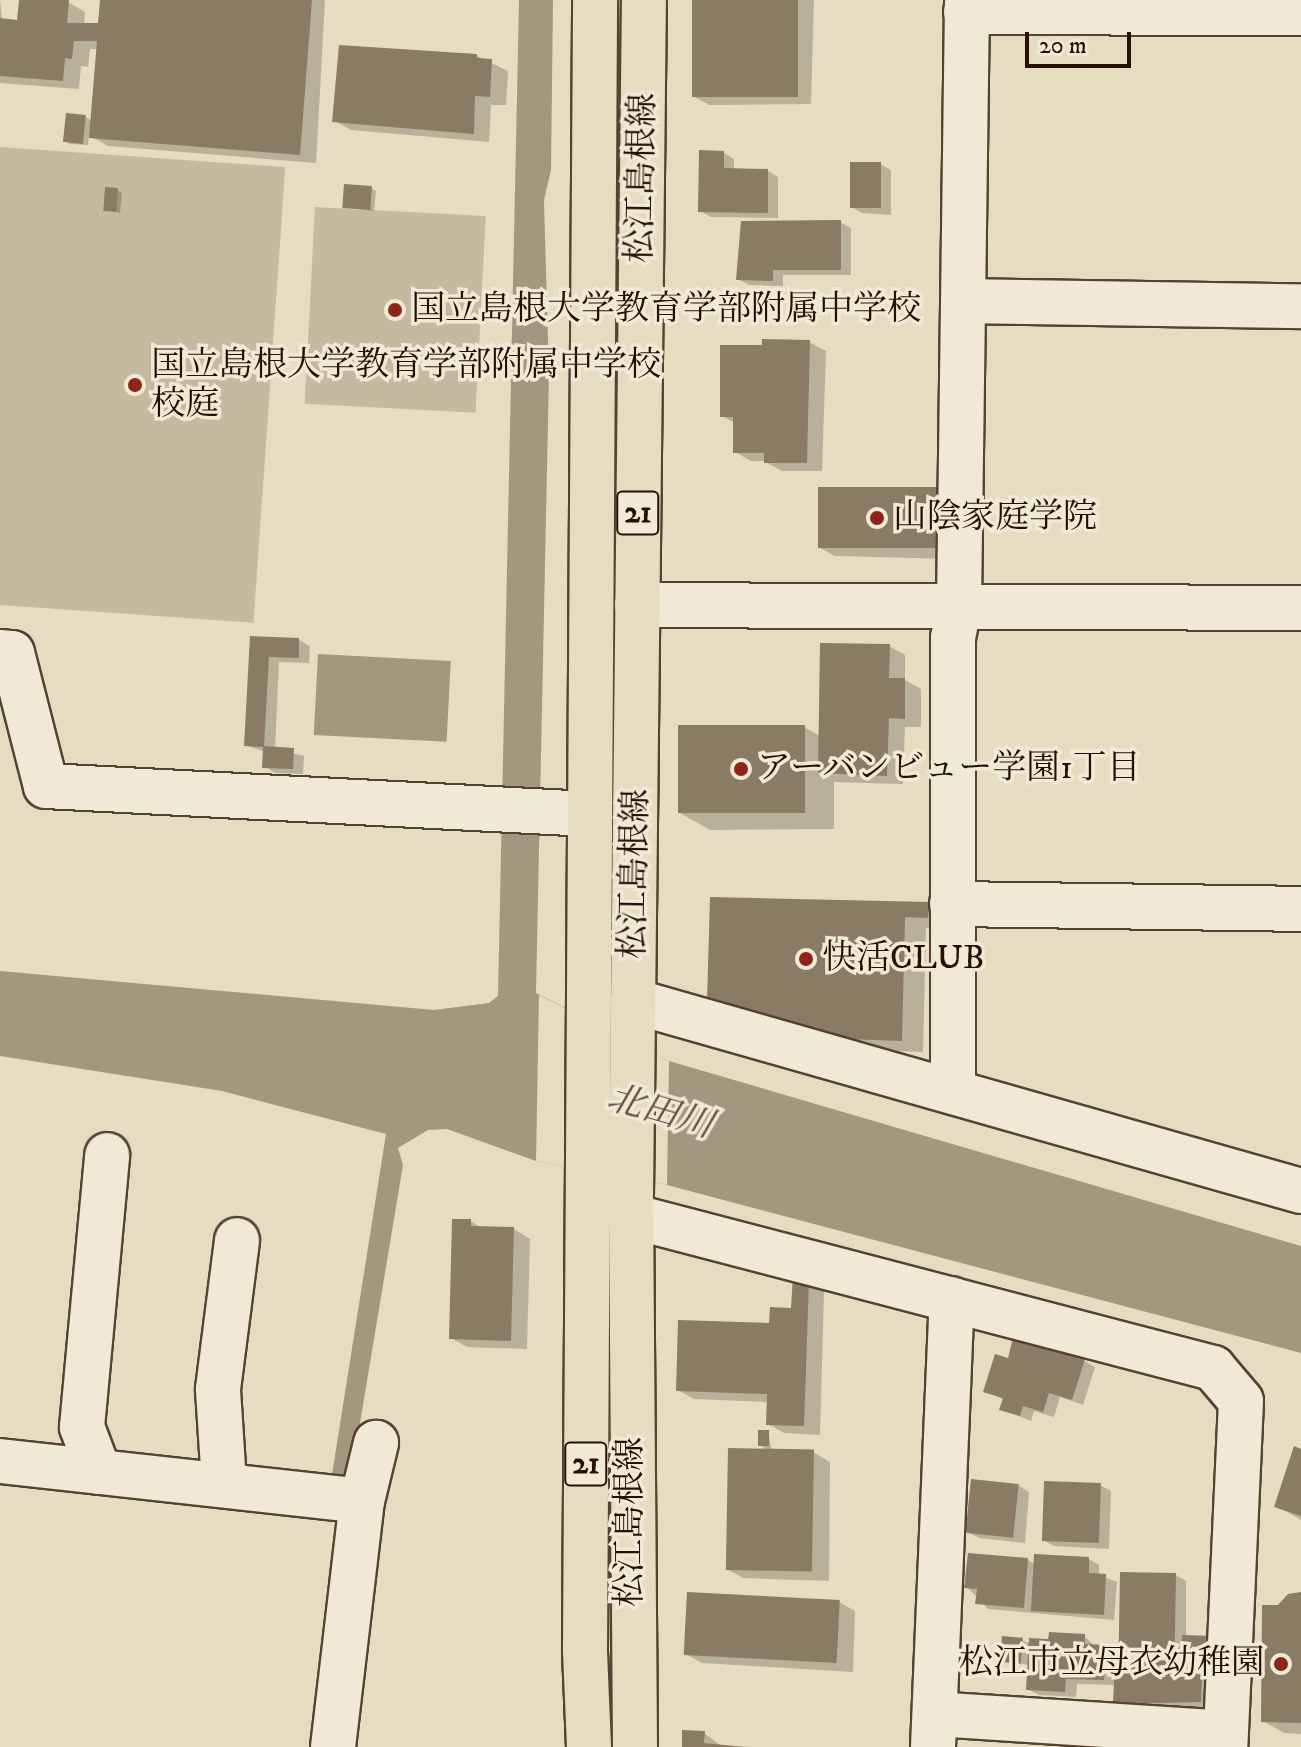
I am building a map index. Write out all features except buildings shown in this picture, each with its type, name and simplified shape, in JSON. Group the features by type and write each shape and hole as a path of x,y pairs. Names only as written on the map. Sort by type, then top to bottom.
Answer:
{"main road":[{"name":"松江島根線","path":"589,1747 585,1650 587,1016 595,0"},
{"name":"松江島根線","path":"635,1747 631,1206 644,0"}],"street":[{"path":"953,1090 953,638 959,606 965,301 966,6 1301,13"},
{"path":"965,301 1301,306"},
{"path":"637,605 1301,608"},
{"path":"0,652 12,653 46,786 523,813 590,814"},
{"path":"952,904 1301,909"},
{"path":"634,1014 953,1090 1301,1191"},
{"path":"99,1472 82,1427 107,1155"},
{"path":"631,1206 952,1299 1213,1368 1241,1401 1225,1740 934,1730 952,1299"},
{"path":"224,1483 218,1389 237,1240"},
{"path":"333,1747 362,1501 376,1443"},
{"path":"0,1461 224,1483 362,1501"}],"shaded area":[{"name":"国立島根大学教育学部附属中学校 校庭","path":"0,147 285,167 253,623 0,605"},
{"name":"国立島根大学教育学部附属中学校","path":"315,207 486,216 475,413 305,404"}],"water":[{"name":"北田川","path":"519,0 553,0 551,170 544,200 549,374 536,993 669,1061 1301,1246 1301,1353 667,1185 536,1161 447,1129 428,1130 398,1148 403,1165 350,1483 331,1481 386,1134 222,1091 0,1056 0,971 434,1010 489,1003 498,996"},
{"path":"318,654 451,661 447,742 314,735"}],"pier":[{"path":"539,995 669,1061 667,1185 536,1161"}],"place":[{"name":"国立島根大学教育学部附属中学校","path":"395,310"},
{"name":"国立島根大学教育学部附属中学校 校庭","path":"135,385"},
{"name":"山陰家庭学院","path":"877,518"},
{"name":"アーバンビュー学園1丁目","path":"741,769"},
{"name":"快活CLUB","path":"806,959"},
{"name":"松江市立母衣幼稚園","path":"1281,1664"}]}
